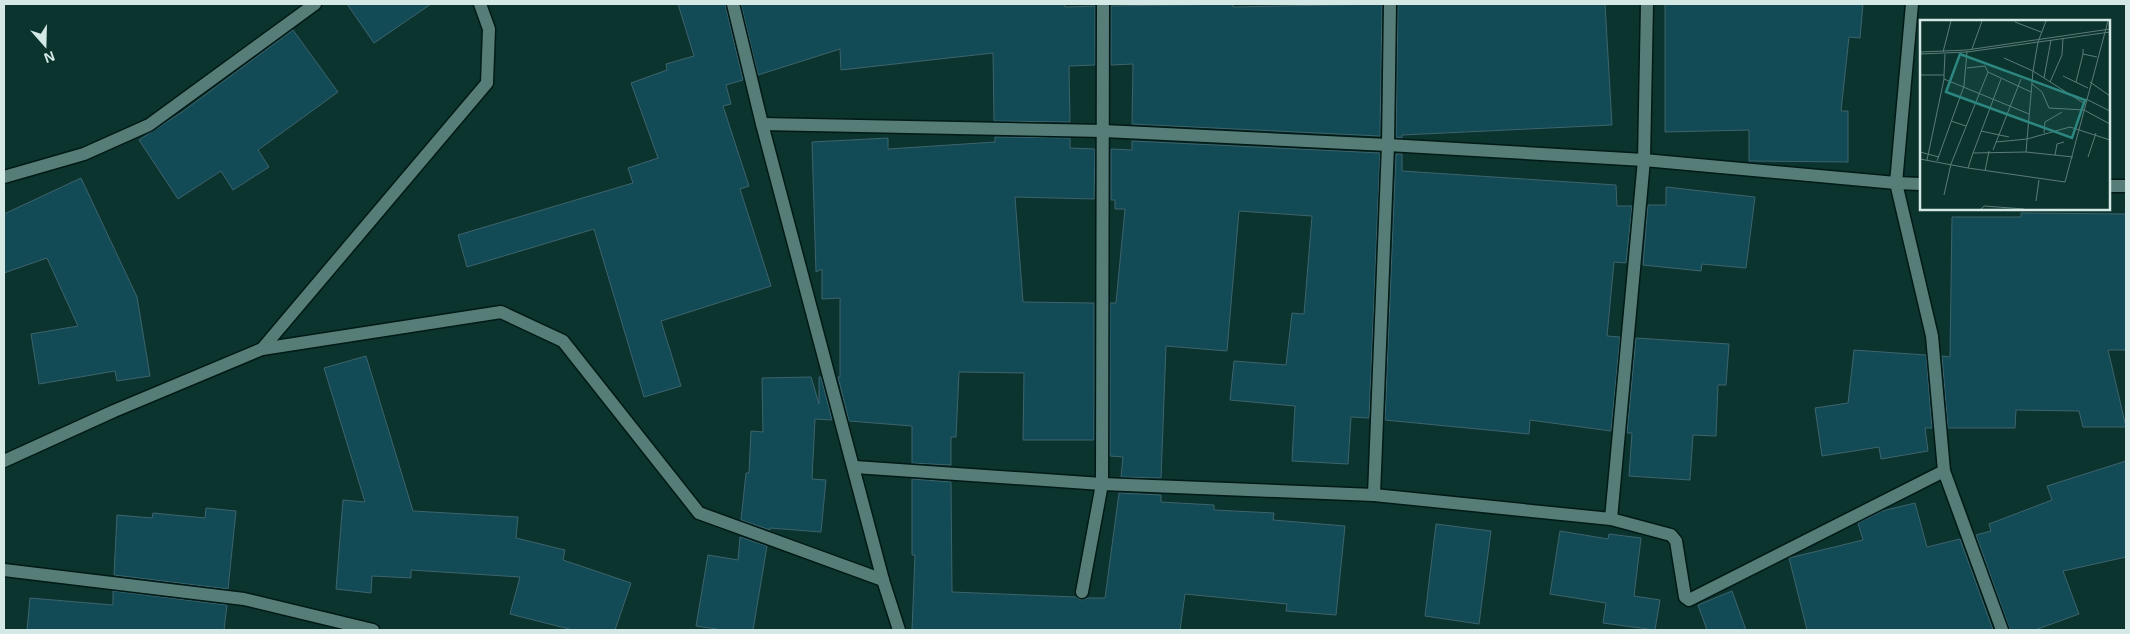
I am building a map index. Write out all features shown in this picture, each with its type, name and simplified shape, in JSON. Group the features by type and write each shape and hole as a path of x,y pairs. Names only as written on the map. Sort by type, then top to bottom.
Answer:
{"street":[{"path":"4,177 84,154 149,125 315,4"},
{"path":"262,349 487,83 489,28 480,4"},
{"path":"733,4 762,124 855,467 883,580 899,630"},
{"path":"1082,592 1102,484 1103,4"},
{"path":"1374,495 1388,145 1390,4"},
{"path":"1610,520 1644,160 1647,4"},
{"path":"1912,4 1896,183 1932,336 1944,471 2002,630"},
{"path":"762,124 1104,131 1388,145 1644,160 1920,184"},
{"path":"2110,186 2126,186"},
{"path":"4,461 114,411 262,349 502,312 563,341 699,514 883,580"},
{"path":"855,467 1102,484 1374,495 1610,520 1670,535 1676,540 1685,597 1690,600 1944,471"},
{"path":"4,570 244,599 373,630"}],"building":[{"path":"347,4 431,4 374,43"},
{"path":"678,4 725,4 743,80 726,85 731,104 723,106 749,186 740,189 771,286 661,321 681,386 644,397 594,229 467,267 458,235 633,183 628,168 658,158 631,83 667,70 666,64 694,56"},
{"path":"741,4 1065,4 1065,7 1095,6 1095,65 1069,66 1070,122 994,121 993,53 841,70 840,49 758,75"},
{"path":"1233,4 1233,7 1382,4 1380,136 1132,124 1133,64 1111,65 1111,6"},
{"path":"1398,4 1605,4 1612,125 1402,135 1402,138 1396,137"},
{"path":"1665,4 1863,4 1860,38 1849,37 1841,111 1848,111 1848,162 1749,161 1749,130 1665,132"},
{"path":"293,30 338,92 258,150 269,167 233,190 221,171 178,199 139,140 182,112"},
{"path":"995,137 1070,138 1070,148 1095,149 1094,199 1015,197 1023,302 1094,303 1094,440 1023,440 1024,373 959,372 956,437 951,437 951,465 912,463 912,426 849,421 838,377 840,377 840,298 822,299 822,269 816,272 812,142 888,138 888,149 995,142"},
{"path":"1132,141 1380,153 1369,418 1351,417 1348,464 1292,461 1295,406 1230,400 1234,361 1286,365 1292,313 1304,314 1312,216 1239,211 1227,351 1166,346 1161,478 1121,477 1123,457 1110,456 1110,303 1116,303 1125,209 1115,209 1115,200 1111,200 1111,149 1132,150"},
{"path":"1396,154 1402,154 1402,171 1616,185 1617,206 1632,206 1626,263 1614,262 1607,336 1620,337 1611,431 1530,420 1529,434 1385,420"},
{"path":"81,178 137,297 150,376 117,381 115,371 39,384 31,334 78,326 47,258 4,273 4,214"},
{"path":"1666,187 1755,197 1746,268 1702,264 1701,271 1643,265 1648,205 1666,205"},
{"path":"2021,213 2126,214 2126,350 2108,350 2126,427 2083,427 2079,411 2016,410 2015,428 1948,428 1942,356 1950,357 1952,217 2021,217"},
{"path":"1636,338 1729,344 1726,385 1718,385 1716,436 1693,435 1690,480 1629,476 1632,433 1627,433"},
{"path":"1854,350 1926,355 1932,428 1925,428 1928,451 1881,459 1879,447 1822,456 1815,408 1848,403"},
{"path":"366,356 413,511 518,517 516,538 565,550 563,560 631,583 615,630 573,630 510,614 520,577 411,570 411,578 372,576 371,593 336,589 343,500 365,502 324,368"},
{"path":"811,377 819,404 819,377 821,377 832,420 815,419 812,479 826,480 821,532 770,528 770,530 741,520 746,473 749,473 751,431 763,432 762,378"},
{"path":"2126,461 2126,557 2063,571 2079,614 2035,630 2010,630 1976,535 1991,531 1989,524 2052,500 2047,486"},
{"path":"912,479 951,482 952,592 1076,597 1081,600 1105,598 1119,493 1161,495 1161,502 1214,505 1214,510 1274,513 1273,520 1345,526 1336,615 1286,611 1287,604 1185,594 1180,630 912,630 915,555 912,555"},
{"path":"1915,503 1927,547 1960,539 1993,630 1807,630 1789,558 1863,540 1858,523 1882,511"},
{"path":"206,508 236,511 228,589 114,575 117,515 152,518 153,513 205,518"},
{"path":"1436,524 1491,531 1479,624 1425,616"},
{"path":"1560,531 1608,539 1609,534 1641,538 1634,596 1660,600 1655,630 1603,623 1606,603 1550,594"},
{"path":"740,537 767,546 753,630 723,630 696,626 708,555 738,560"},
{"path":"113,591 227,605 224,630 27,630 30,598 113,605"},
{"path":"1732,591 1746,630 1707,630 1698,605"}]}
